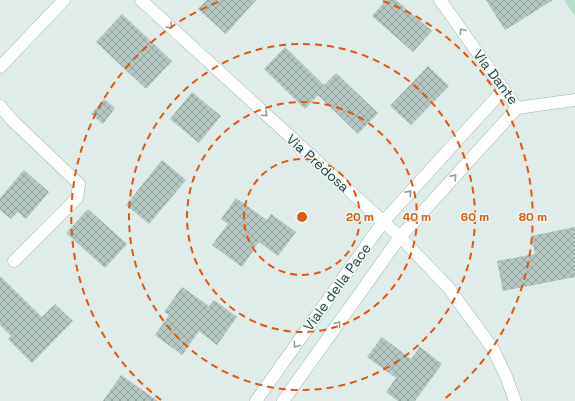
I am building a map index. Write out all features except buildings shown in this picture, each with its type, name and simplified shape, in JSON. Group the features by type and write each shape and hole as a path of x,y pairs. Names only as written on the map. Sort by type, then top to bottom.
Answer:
{"street":[{"path":"0,67 64,0"},
{"name":"Via Predosa","path":"141,0 400,237 448,287 493,349 506,376 515,401"},
{"name":"Via Dante","path":"440,0 517,108 575,100"},
{"name":"Viale della Pace","path":"256,401 383,222 504,89"},
{"path":"0,106 12,120 79,184 77,198 14,261"},
{"name":"Viale della Pace","path":"283,401 400,237 517,108"}],"green space":[{"path":"564,0 575,0 575,16"}]}
